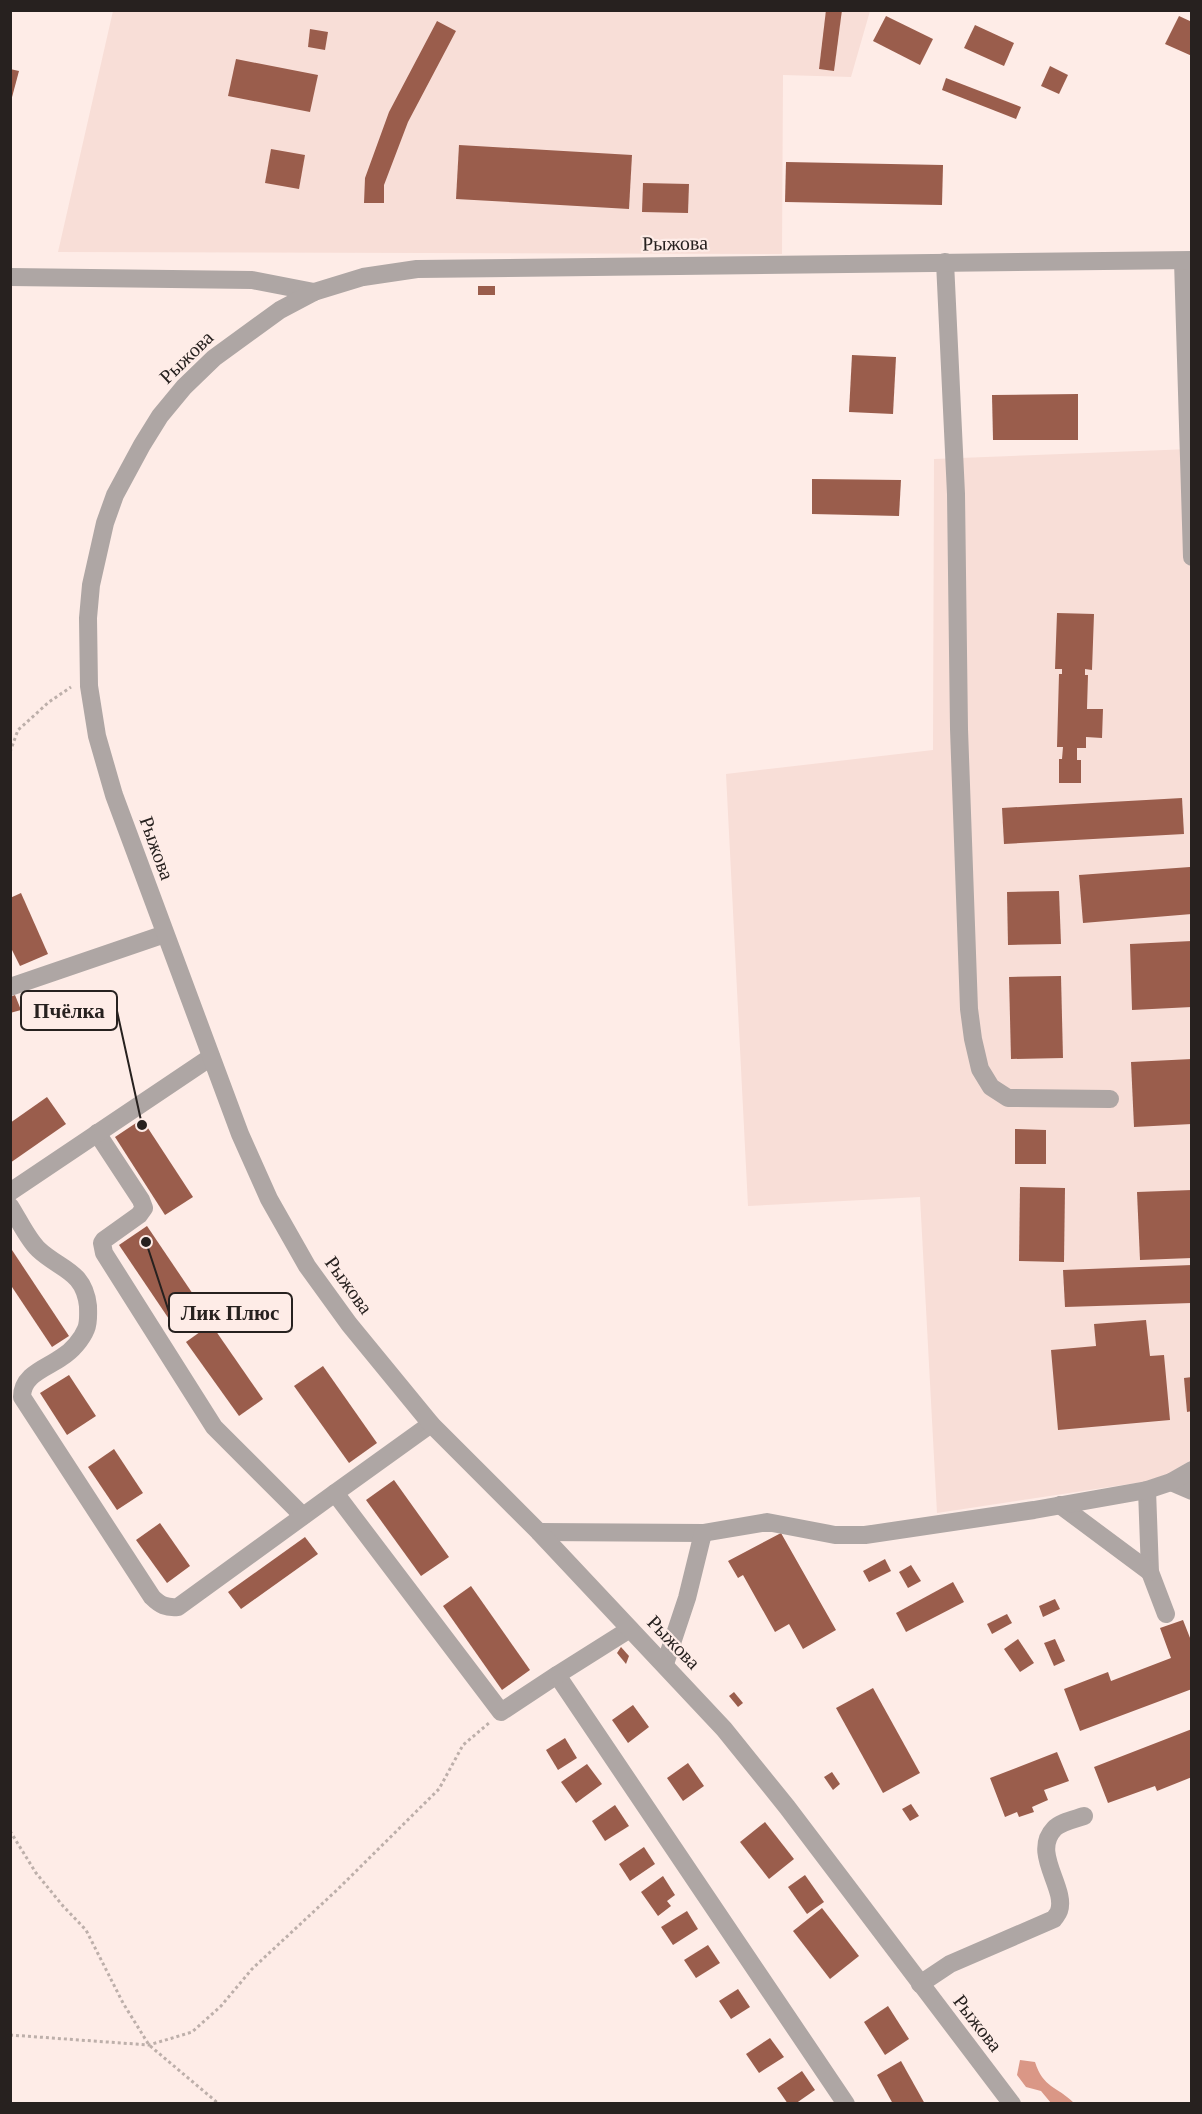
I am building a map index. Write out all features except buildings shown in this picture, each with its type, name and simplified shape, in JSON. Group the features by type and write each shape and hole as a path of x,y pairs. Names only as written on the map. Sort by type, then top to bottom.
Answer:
{"street":[{"name":"Рыжова","path":"1012,2103 787,1807 724,1729 539,1532 431,1425 349,1324 307,1266 269,1199 240,1134 114,795 97,736 88,677 88,618 91,585 97,552 115,495 160,416 184,387 214,358 280,310 314,292 363,277 417,269 1187,260"},
{"path":"1187,260 1191,557"},
{"path":"945,262 956,494 959,729 969,1009 973,1039 980,1069 992,1086 1008,1098 1110,1099"},
{"path":"10,277 252,280 314,292"},
{"path":"10,987 165,934"},
{"path":"10,1192 211,1057"},
{"path":"97,1133 144,1208 139,1215 104,1240 102,1244 104,1253 214,1427 303,1516"},
{"path":"10,1206 36,1247 75,1275 82,1285 88,1311 86,1328 80,1338 65,1356 25,1382 22,1396 152,1597 159,1604 169,1608 178,1607 431,1425"},
{"path":"539,1532 703,1533 767,1522 835,1535 865,1535 1147,1490 1170,1482 1191,1470"},
{"path":"1170,1482 1191,1491"},
{"path":"1147,1490 1150,1572 1166,1614"},
{"path":"335,1493 501,1712 630,1629"},
{"path":"1060,1505 1150,1572"},
{"path":"665,1664 687,1598 703,1533"},
{"path":"557,1675 846,2103"},
{"path":"920,1984 950,1964 1054,1919 1059,1911 1059,1900 1047,1853 1047,1839 1055,1827 1084,1816"}],"path":[{"path":"10,752 18,730 49,702 88,677"},
{"path":"10,2035 149,2045 192,2032 221,2006 252,1969 338,1889 439,1789 463,1745 501,1712"},
{"path":"10,1831 36,1873 63,1906 87,1930 123,2003 149,2045 219,2103"}],"shaded area":[{"path":"113,11 870,11 851,77 783,75 782,254 58,252"},
{"path":"1191,449 1191,1460 1168,1474 1143,1482 937,1513 920,1197 748,1206 726,774 933,750 934,459"},
{"path":"1020,2060 1035,2062 1046,2082 1074,2103 1051,2103 1041,2091 1026,2087 1017,2075"}],"place":[{"name":"Пчёлка","path":"142,1125"},
{"name":"Лик Плюс","path":"146,1242"}]}
